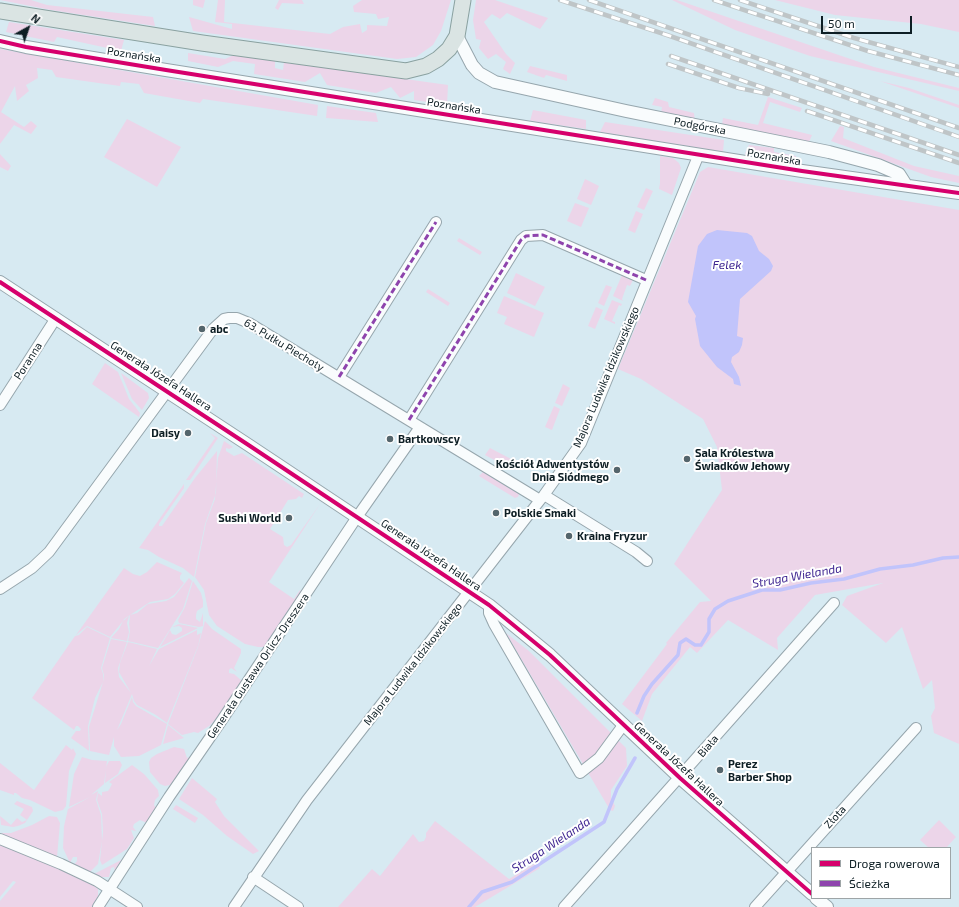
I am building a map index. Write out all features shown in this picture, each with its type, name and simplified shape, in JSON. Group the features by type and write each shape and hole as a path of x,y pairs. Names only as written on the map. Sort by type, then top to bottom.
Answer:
{"main road":[{"path":"457,36 463,0"},
{"name":"Poznańska","path":"0,10 202,43 406,71 420,69 433,63 445,52 457,36"}],"street":[{"name":"Podgórska","path":"457,36 472,65 479,73 495,82 611,108 829,152 878,166 899,174 906,185"},
{"name":"Poznańska","path":"0,40 26,47 143,66 802,171 906,185"},
{"name":"Majora Ludwika Idzikowskiego","path":"234,907 307,800 542,498 581,443 646,280 699,154"},
{"path":"906,185 959,193"},
{"path":"339,377 436,222"},
{"path":"409,420 521,240 526,236 543,235 646,280"},
{"name":"Generała Józefa Hallera","path":"0,282 470,591 489,605 550,655 680,778 811,893"},
{"name":"Poranna","path":"0,405 56,318"},
{"name":"63. Pułku Piechoty","path":"0,589 32,568 54,546 166,391 213,329 224,319 234,318 249,323 420,427 636,552 647,561"},
{"name":"Generała Gustawa Orlicz-Dreszera","path":"98,907 169,797 357,517 420,427"},
{"name":"Biała","path":"564,907 834,603"},
{"path":"489,605 489,613 494,624 580,773 599,758 624,724"},
{"name":"Złota","path":"754,907 916,728"},
{"path":"0,839 61,864 110,889 137,907"},
{"path":"254,877 298,907"},
{"path":"817,899 827,907"}],"shaded area":[{"path":"0,0 31,0 47,5 153,17 155,26 51,10"},
{"path":"193,0 205,0 203,8 193,5"},
{"path":"218,0 225,0 224,22 330,34 343,27 360,24 362,33 367,30 367,25 387,26 389,17 378,19 376,14 354,12 353,6 362,0 451,0 441,31 433,45 416,57 397,59 193,31 189,17 232,29 232,24 215,22"},
{"path":"279,0 302,0 304,4 282,3 278,10 275,8"},
{"path":"476,0 495,0 548,18 540,29 507,13 500,19 492,14 484,22 506,54 515,63 510,74 503,69 506,62 496,54 488,59 479,48 481,40 476,39 473,20"},
{"path":"672,0 677,0 874,67 959,88 959,91 810,56 735,30"},
{"path":"775,0 959,0 959,32 921,24 835,15"},
{"path":"9,22 124,40 121,51 57,37 54,42 6,32"},
{"path":"0,49 318,105 317,116 203,99 200,103 144,93 139,84 121,82 120,86 56,77 52,70 37,68 38,78 26,85 29,91 17,101 15,86 1,112 24,127 31,121 37,126 31,134 14,125 0,144"},
{"path":"188,53 225,59 234,55 275,60 275,68 283,70 284,62 448,85 447,105 414,100 414,91 400,98 391,87 376,93 327,85 320,73 305,82 254,74 255,64 233,61 218,67 188,61"},
{"path":"530,66 567,75 567,81 546,75 544,78 527,72"},
{"path":"880,81 909,88 959,105 959,108"},
{"path":"768,97 802,108 800,112 770,102 763,123 812,135 809,142 722,125 723,118 758,125"},
{"path":"655,98 668,102 669,107 694,113 695,122 661,114 662,107 652,105"},
{"path":"327,106 376,113 378,122 326,118"},
{"path":"533,110 586,120 586,129 530,121"},
{"path":"127,119 181,147 157,187 104,157"},
{"path":"605,122 724,140 723,152 600,132"},
{"path":"840,126 844,127 843,138 914,166 959,176 959,183 931,177 831,141"},
{"path":"749,145 774,148 774,152 796,156 796,162 745,154"},
{"path":"0,154 11,166 8,171 0,167"},
{"path":"660,156 673,158 679,163 681,168 672,195 659,189"},
{"path":"708,167 959,210 959,744 934,733 931,716 935,708 932,680 923,689 902,627 886,643 842,605 847,596 883,583 815,595 777,638 778,650 728,620 697,653 690,647 652,694 642,721 622,704 667,644 666,643 700,602 711,601 674,564 722,490 717,447 703,419 641,379 618,369 700,172"},
{"path":"585,179 599,186 591,205 577,199"},
{"path":"646,188 653,191 644,210 637,207"},
{"path":"575,203 589,208 581,227 567,221"},
{"path":"636,211 643,214 635,233 628,230"},
{"path":"459,238 482,252 480,255 457,241"},
{"path":"516,273 545,287 535,306 507,293"},
{"path":"622,275 633,280 630,286 627,285 622,299 623,301 613,296"},
{"path":"606,285 612,287 604,306 598,303"},
{"path":"428,289 450,303 448,306 426,292"},
{"path":"504,296 544,313 534,337 504,324 507,317 497,313"},
{"path":"612,300 622,304 621,306 619,305 612,321 615,322 615,324 604,319"},
{"path":"596,307 603,310 595,329 588,326"},
{"path":"105,363 118,372 129,399 140,413 139,417 92,384"},
{"path":"121,373 148,393 149,398 142,410 132,399"},
{"path":"563,384 570,388 562,406 555,403"},
{"path":"554,406 560,409 552,430 545,427"},
{"path":"210,433 218,438 190,480 186,480 215,438"},
{"path":"224,441 233,447 229,449 226,448 226,451 234,456 242,453 304,494 302,498 299,496 296,499 288,500 270,529 283,537 284,545 287,547 291,545 320,504 269,582 294,599 300,590 302,592 264,647 245,644 217,626 209,615 204,590 195,577 206,523 215,499 218,458"},
{"path":"490,448 511,459 510,464 498,462 485,455"},
{"path":"217,451 216,493 205,524 194,577 183,568 148,550 139,548 184,484 184,488 159,526 162,526 195,478"},
{"path":"483,472 519,494 518,497 515,498 479,476"},
{"path":"157,562 182,573 180,579 184,583 175,594 168,599 150,602 123,621 110,637 87,626 76,635 124,568 133,574 140,576 147,572"},
{"path":"189,578 192,581 183,609 158,648 128,641 130,631 130,615 137,613 148,604 166,601 174,597"},
{"path":"193,581 201,593 203,601 203,607 197,611 196,615 196,619 200,622 203,613 203,626 199,627 179,623 178,620 185,607"},
{"path":"129,616 127,623 129,632 127,641 111,638 119,629 123,621"},
{"path":"205,621 212,629 241,649 241,653 234,668 237,672 231,668 229,673 234,674 242,681 220,715 209,726 198,733 194,732 182,735 168,724 198,647"},
{"path":"179,624 198,628 160,647 170,630 172,634 176,635 182,631 182,628 179,626 172,627"},
{"path":"87,627 110,638 101,668 103,682 95,698 88,726 89,751 71,738 76,731 80,731 81,729 78,726 76,726 74,730 32,698 75,636 79,635"},
{"path":"197,630 197,635 201,633 198,646 167,723 156,715 137,705 132,694 117,730 132,697 136,706 167,724 161,745 139,756 121,757 114,746 114,737 109,755 90,751 89,727 103,682 104,675 102,668 111,639 127,642 118,668 119,677 131,693 119,672 120,663 128,642 157,649 149,666 159,649"},
{"path":"506,633 529,651 626,748 627,766 611,790 611,798 615,806 613,811 610,810"},
{"path":"168,725 184,738 163,744"},
{"path":"66,745 72,750 73,748 76,754 69,771 66,806 63,810 55,812 30,800 22,798 16,793 14,793 14,795 0,790 0,763 34,790"},
{"path":"174,747 184,749 187,758 192,756 174,784 165,786 160,784 150,772 149,762 151,758 157,754"},
{"path":"82,757 92,760 107,761 104,784 91,795 98,791 96,800 101,815 102,841 98,864 90,872 74,865 77,861 77,857 73,857 70,863 63,848 64,826 68,809 90,797 69,807 74,774"},
{"path":"109,761 120,761 122,765 118,774 105,783 106,767"},
{"path":"132,765 144,774 158,790 159,796 155,800 154,805 156,808 147,823 140,820 134,824 133,827 136,831 131,830 134,838 127,849 102,865 100,860 103,832 102,814 97,800 98,793 102,796 102,792 108,791 112,784 109,782"},
{"path":"192,778 217,799 215,802 224,816 259,851 253,854 227,836 203,815 179,799"},
{"path":"17,801 32,807 33,811 27,820 20,815 24,809 14,804"},
{"path":"176,805 198,818 195,823 173,809"},
{"path":"0,816 11,825 17,818 22,822 27,820 25,823 13,827 1,825"},
{"path":"49,816 57,817 60,823 57,857 1,835 2,833 11,833 32,825"},
{"path":"939,820 956,837 947,847 928,847 920,840"},
{"path":"435,821 509,879 537,862 540,868 475,907 338,907 372,869 380,876 413,834 419,842 424,841 426,833"},
{"path":"0,845 38,858 92,884 98,889 98,896 92,907 0,907 0,901 16,882 13,881 0,897"},
{"path":"125,858 115,871 114,867 111,868 109,877 101,877 94,874"}],"water":[{"name":"Felek","path":"717,230 747,233 752,236 759,251 769,259 773,266 771,271 740,299 737,336 743,338 742,345 739,352 732,357 731,362 739,377 741,386 734,384 733,379 717,367 700,346 695,319 696,316 688,302 698,246 707,234"}],"waterway":[{"name":"Struga Wielanda","path":"637,713 644,696 652,684 678,655 680,643 686,639 695,645 701,645 709,632 709,619 715,609 728,601 762,590 780,590 811,583 844,579 880,569 913,565 943,558 959,557"},
{"name":"Struga Wielanda","path":"469,907 482,892 512,882 604,822 617,789 635,758"}],"railway":[{"path":"560,0 667,35 959,137"},
{"path":"589,0 959,128"},
{"path":"714,0 868,51 959,75"},
{"path":"740,0 854,38 959,67"},
{"path":"671,56 959,155"},
{"path":"668,64 739,88 768,94"},
{"path":"807,111 959,163"}],"marked path":[{"path":"339,377 436,222"},
{"path":"409,420 521,240 526,236 543,235 646,280"}],"cycle path":[{"path":"0,41 26,47 166,70 802,171 959,193"},
{"path":"0,282 489,605 550,655 680,778 811,893"}],"place":[{"name":"abc","path":"202,329"},
{"name":"Daisy","path":"188,433"},
{"name":"Bartkowscy","path":"390,439"},
{"name":"Sala Królestwa Świadków Jehowy","path":"687,459"},
{"name":"Kościół Adwentystów Dnia Siódmego","path":"617,470"},
{"name":"Polskie Smaki","path":"496,513"},
{"name":"Sushi World","path":"289,518"},
{"name":"Kraina Fryzur","path":"569,536"},
{"name":"Perez Barber Shop","path":"720,770"}]}
